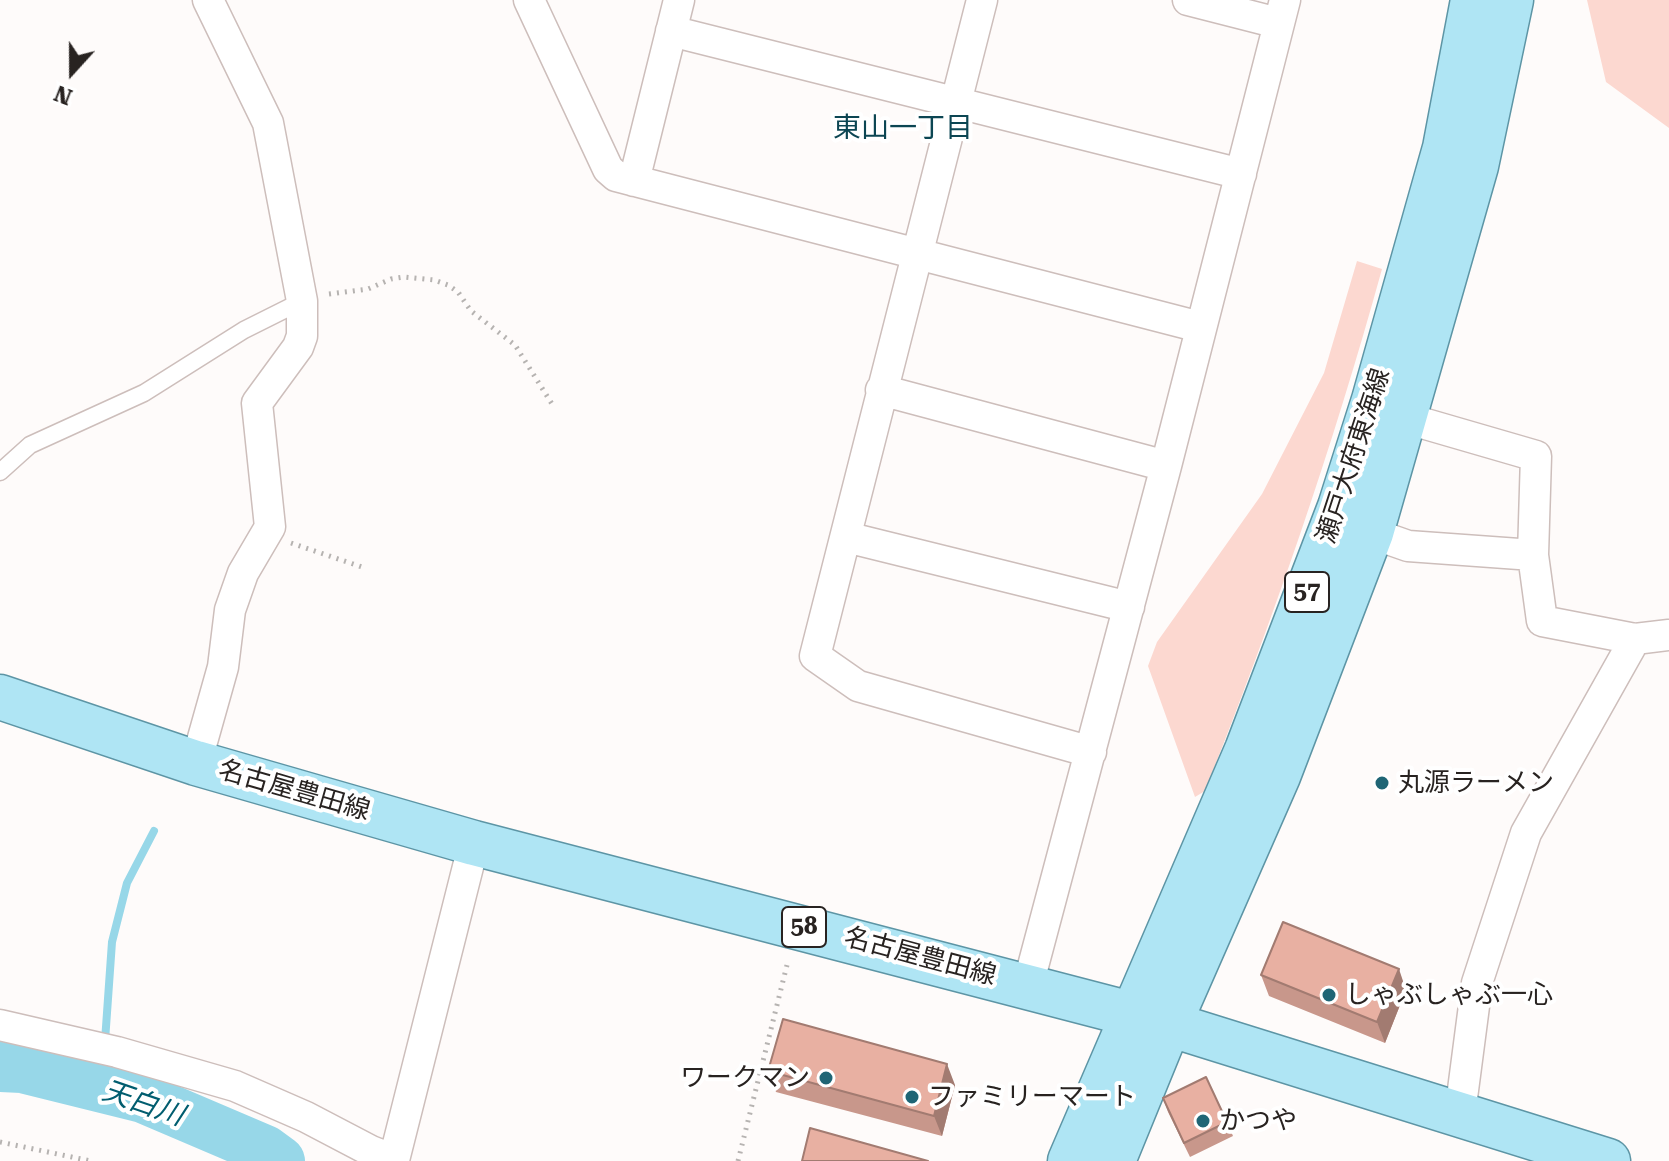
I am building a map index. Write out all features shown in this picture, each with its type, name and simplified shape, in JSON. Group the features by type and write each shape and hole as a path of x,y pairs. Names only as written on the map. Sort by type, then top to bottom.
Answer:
{"main road":[{"name":"瀬戸大府東海線","path":"1113,1161 1152,1019 1247,750 1340,507 1374,400 1445,148 1473,0"},
{"name":"瀬戸大府東海線","path":"1070,1161 1152,1019 1278,776 1371,533 1476,166 1511,0"},
{"name":"名古屋豊田線","path":"0,697 196,763 474,843 1152,1019 1608,1161"}],"street":[{"path":"196,763 223,667 230,610 243,573 270,527 257,403 298,347 302,336 302,301 268,123 208,0"},
{"path":"529,0 608,169 616,176 1200,327"},
{"path":"634,181 679,0"},
{"path":"982,0 815,656 858,686 1091,752"},
{"path":"1028,985 1166,466 1282,11 1188,0"},
{"path":"671,31 1241,174"},
{"path":"881,390 1166,466"},
{"path":"1405,418 1536,456 1533,555 1542,621 1635,639 1669,635"},
{"path":"1371,533 1408,546 1533,555"},
{"path":"846,537 1129,607"},
{"path":"1460,1113 1477,983 1526,833 1635,639"},
{"path":"0,1025 117,1052 235,1086 394,1160 474,843"}],"lane":[{"path":"0,472 30,445 144,393 244,330 302,301"}],"path":[{"path":"302,301 368,289 404,277 434,280 448,285 458,292 471,311 515,345 552,404"},
{"path":"267,534 362,567"},
{"path":"738,1161 797,926"},
{"path":"0,1142 91,1161"}],"shaded area":[{"path":"1587,0 1669,0 1669,128 1606,82"},
{"path":"1357,261 1382,269 1343,402 1301,533 1254,662 1205,791 1195,797 1148,666 1157,642 1262,494 1324,373"}],"building":[{"path":"1283,922 1399,969 1377,1022 1261,975"},
{"path":"783,1019 947,1064 934,1116 768,1071"},
{"path":"1206,1077 1227,1122 1184,1143 1163,1098"},
{"path":"810,1128 928,1161 802,1161"}],"waterway":[{"path":"105,1041 112,942 127,883 154,831"},
{"path":"96,1086 103,1055"},
{"name":"天白川","path":"0,1067 22,1068 143,1098 265,1150 280,1161"}],"place":[{"name":"丸源ラーメン","path":"1382,783"},
{"name":"しゃぶしゃぶ一心","path":"1329,995"},
{"name":"ワークマン","path":"826,1078"},
{"name":"ファミリーマート","path":"912,1097"},
{"name":"かつや","path":"1203,1121"}],"district":[{"name":"東山一丁目","path":"903,129"}]}
